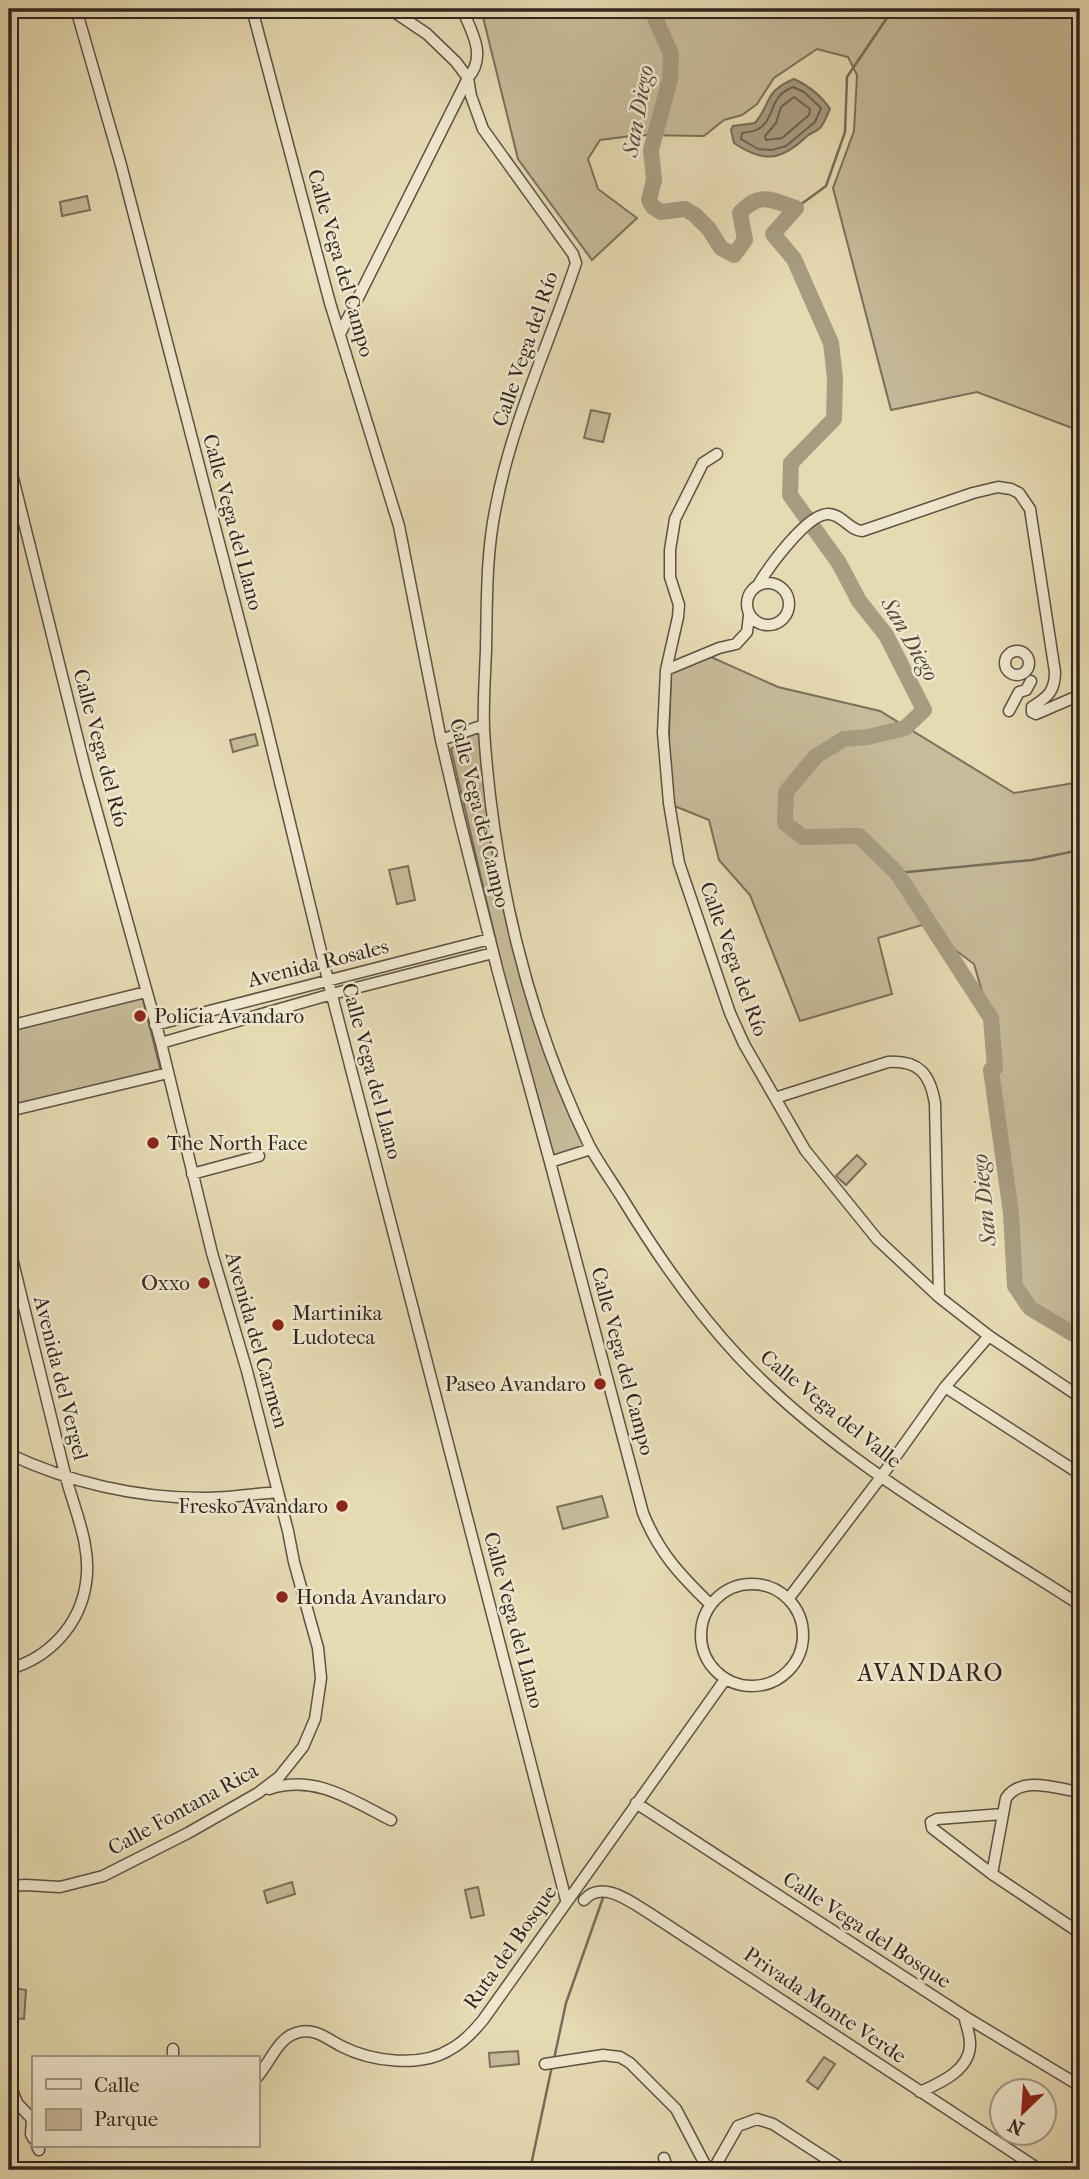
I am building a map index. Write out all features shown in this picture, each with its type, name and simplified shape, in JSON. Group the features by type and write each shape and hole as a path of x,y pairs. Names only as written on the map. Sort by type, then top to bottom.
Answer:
{"street":[{"name":"Calle Vega del Llano","path":"76,9 121,164 264,716 328,980 566,1900"},
{"name":"Calle Vega del Campo","path":"252,9 340,334 400,526 441,740 493,953 643,1513 649,1529 674,1569 711,1605"},
{"name":"Calle Vega del Río","path":"390,9 439,44 468,78 471,96 483,129 573,254 576,263 519,418 496,505 488,558 484,725"},
{"path":"340,334 468,78 477,65 475,39 462,9"},
{"name":"Calle Vega del Río","path":"717,454 703,463 675,519 670,550 670,577 679,605 666,670 663,733 669,803 679,863 730,1013 744,1044 806,1150 877,1239 939,1297 989,1336 1080,1397"},
{"name":"Calle Vega del Río","path":"9,462 87,776 161,1042"},
{"path":"666,670 719,648 736,644 747,632 748,598 766,572 811,521 826,513 846,521 854,530 862,531 992,488 1004,487 1019,493 1030,509 1055,672 1054,685 1048,697 1032,707 1033,713 1042,712 1080,695"},
{"path":"749,616 767,624 779,621 787,611 788,599 782,588 770,583 758,585"},
{"path":"1009,711 1019,692 1029,688 1029,676 1048,697"},
{"name":"Calle Vega del Campo","path":"484,725 489,787 510,923 549,1046 591,1149"},
{"path":"441,740 484,725"},
{"name":"Avenida Rosales","path":"155,1025 490,939"},
{"name":"Avenida Rosales","path":"161,1042 493,953"},
{"path":"9,1027 146,992"},
{"name":"Avenida del Carmen","path":"161,1042 192,1174 318,1648"},
{"path":"775,1098 888,1062 912,1066 926,1075 931,1082 935,1103 939,1297"},
{"path":"9,1111 168,1073"},
{"path":"550,1162 591,1149"},
{"name":"Calle Vega del Valle","path":"591,1149 678,1282 738,1356 796,1410 881,1477 1080,1605"},
{"path":"192,1174 259,1156"},
{"name":"Avenida del Vergel","path":"9,1246 84,1548 87,1571 81,1603 72,1622 51,1647 34,1659 9,1669"},
{"path":"789,1598 945,1387 989,1336"},
{"path":"945,1387 1080,1474"},
{"path":"9,1454 66,1478 133,1492 202,1498 278,1492"},
{"path":"751,1583 778,1589 789,1598 798,1611 803,1627 802,1644 796,1660 785,1674 755,1688 739,1687 724,1681 709,1665 701,1644 703,1622 711,1605 724,1592 737,1585 751,1583"},
{"name":"Calle Fontana Rica","path":"9,1886 60,1887 103,1876 188,1833 258,1793 287,1769 310,1734 320,1692 318,1648"},
{"name":"Ruta del Bosque","path":"259,2074 284,2041 293,2034 305,2031 323,2035 362,2054 382,2058 420,2059 450,2050 464,2040 483,2020 724,1681"},
{"path":"258,1793 293,1784 318,1785 391,1820"},
{"path":"992,1874 1010,1793 1024,1785 1080,1792"},
{"name":"Calle Vega del Bosque","path":"636,1803 964,2016 1080,2085"},
{"path":"1003,1815 937,1819 931,1822 932,1828 992,1874 1080,1933"},
{"name":"Privada Monte Verde","path":"584,1900 603,1891 629,1901 1040,2170"},
{"path":"920,2092 957,2071 965,2063 970,2042 964,2016"},
{"path":"545,2064 603,2055 620,2057 630,2063 676,2109 711,2170 738,2126 757,2119 773,2124 844,2170"},
{"path":"9,2081 17,2103 32,2119"},
{"path":"664,2158 668,2170"}],"green space":[{"path":"481,9 1080,9 1080,431 977,392 891,410 833,188 854,131 857,75 848,57 817,49 774,78 757,104 742,115 724,120 704,136 639,135 600,140 588,159 598,189 637,218 592,260 518,159"},
{"path":"87,196 90,210 62,216 60,202"},
{"path":"591,410 610,414 603,442 584,438"},
{"path":"711,657 778,687 880,711 1014,793 1080,782 1080,1341 1029,1311 1013,1287 1009,1213 989,1068 993,1067 990,1019 974,964 922,925 878,938 892,994 800,1021 750,895 719,860 709,820 667,803 671,671"},
{"path":"482,727 487,787 538,1021 589,1148 551,1160 504,976 451,749"},
{"path":"255,734 258,745 233,752 230,740"},
{"path":"408,866 415,900 397,904 389,870"},
{"path":"142,996 161,1072 12,1109 9,1097 9,1028"},
{"path":"857,1155 866,1164 846,1185 836,1176"},
{"path":"602,1496 608,1517 563,1529 557,1507"},
{"path":"292,1882 295,1894 267,1903 264,1891"},
{"path":"478,1887 484,1915 471,1918 465,1890"},
{"path":"14,1988 26,1990 24,2019 11,2018"},
{"path":"518,2051 519,2064 490,2067 489,2053"},
{"path":"824,2057 835,2064 818,2089 807,2081"}],"water":[{"path":"794,79 814,91 830,109 820,128 780,155 754,154 734,143 731,130 733,126 755,123 773,93"}],"waterway":[{"name":"San Diego","path":"651,9 671,54 670,79 651,150 654,180 649,200 653,207 661,212 685,209 695,215 709,229 721,248 734,255 745,240 740,213 747,206 766,199 796,208 773,234 794,259 831,343 835,378 834,419 791,463 790,495 839,563 859,601 886,635 924,710 905,728 868,737 844,739 816,756 786,792 785,823 803,837 859,836 897,873 991,1018 995,1068 991,1070 1011,1213 1015,1286 1030,1308 1080,1338"},
{"path":"796,208 826,186 845,132 847,77 893,9"},
{"path":"897,873 1032,860 1080,850"},
{"path":"554,2059 566,2003 604,1895"},
{"path":"530,2170 552,2066"}],"place":[{"name":"Policia Avandaro","path":"140,1016"},
{"name":"The North Face","path":"153,1143"},
{"name":"Oxxo","path":"204,1283"},
{"name":"Martinika Ludoteca","path":"278,1325"},
{"name":"Paseo Avandaro","path":"600,1384"},
{"name":"Fresko Avandaro","path":"342,1506"},
{"name":"Honda Avandaro","path":"282,1597"}],"district":[{"name":"AVANDARO","path":"931,1673"}]}
